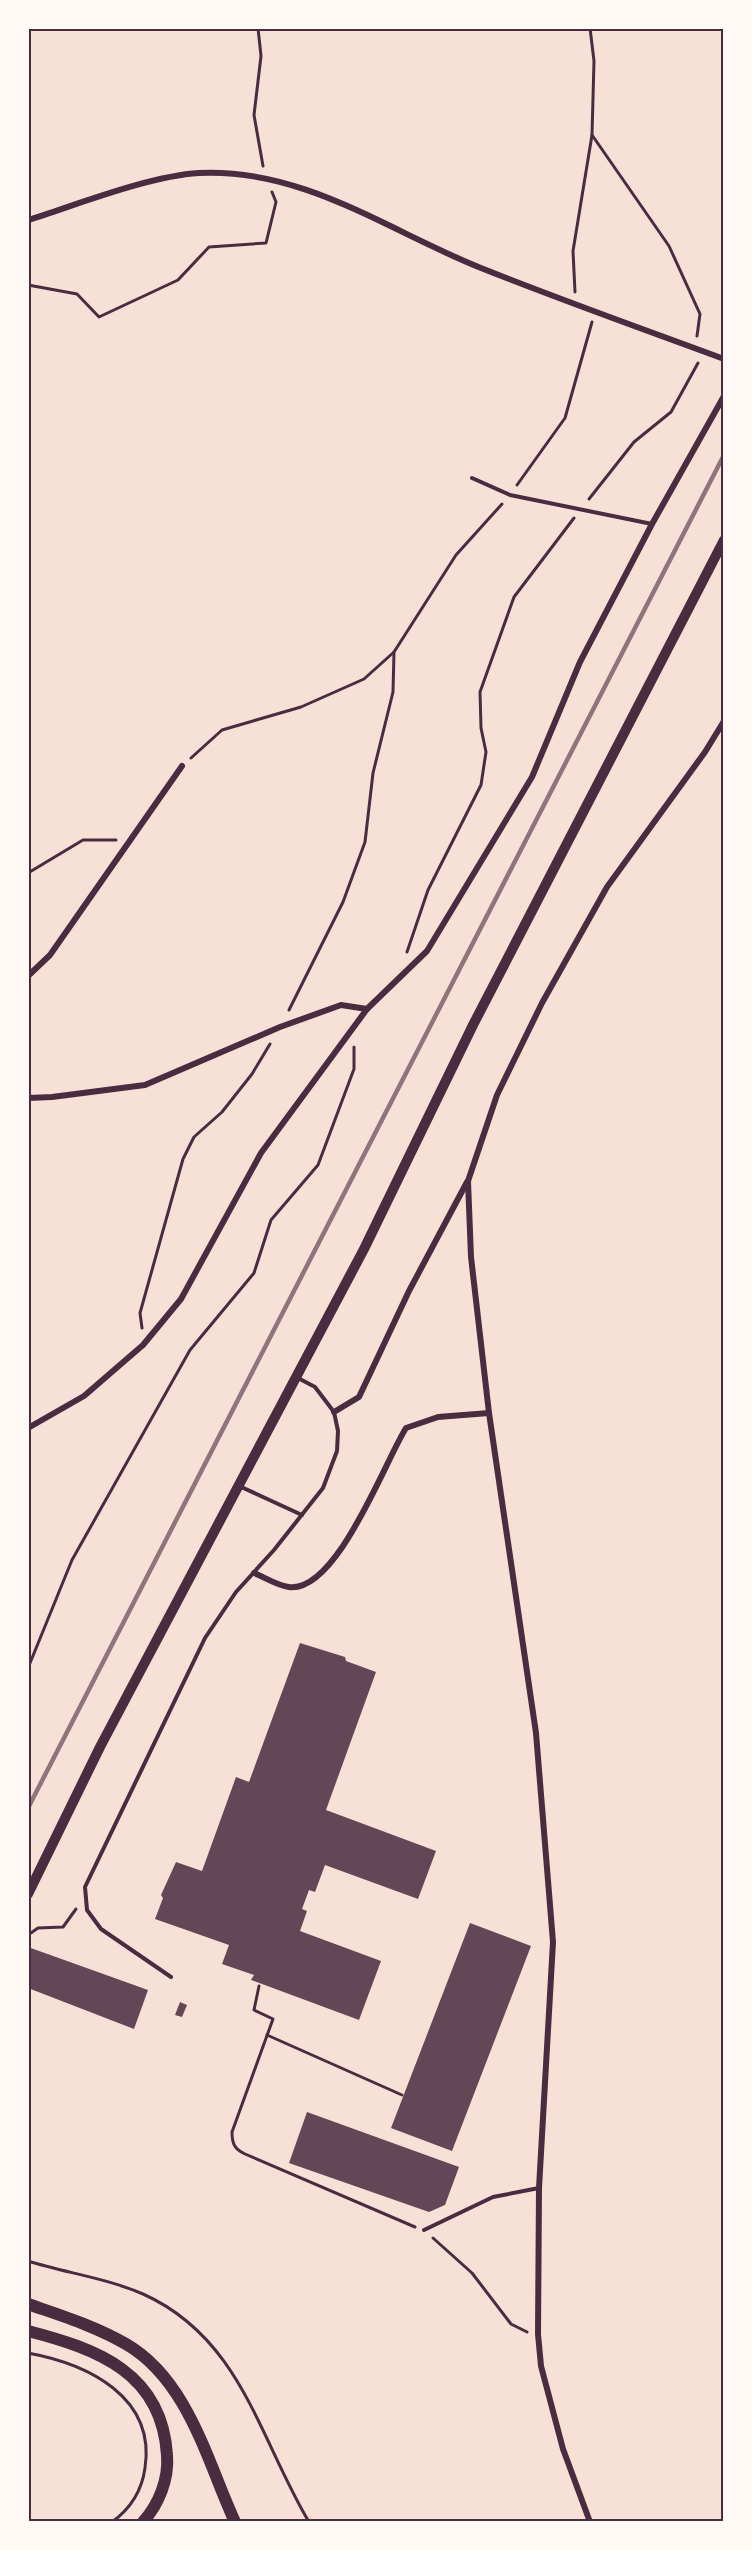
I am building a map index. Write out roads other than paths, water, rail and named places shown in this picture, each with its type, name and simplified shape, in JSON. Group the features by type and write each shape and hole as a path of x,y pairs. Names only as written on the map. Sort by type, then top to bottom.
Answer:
{"main road":[{"path":"28,1894 90,1766 364,1249 473,1024 723,540"},
{"path":"28,2304 92,2327 128,2345 152,2363 179,2397 235,2522"},
{"path":"28,2331 100,2354 128,2373 145,2391 160,2414 166,2437 168,2463 154,2510 143,2522"}],"street":[{"path":"28,220 173,176 201,173 266,177 346,205 479,268 723,359"},
{"path":"28,1428 84,1396 143,1345 181,1299 261,1153 367,1009 427,951 532,777 580,662 652,524 723,396"},
{"path":"334,1412 359,1397 409,1292 468,1181 497,1095 542,1003 607,887 705,752 723,721"},
{"path":"28,976 50,955 182,766"},
{"path":"28,1098 145,1085 280,1027 341,1005 367,1009"},
{"path":"468,1181 471,1257 489,1413 536,1733 553,1942 539,2188 538,2334 541,2366 563,2449 590,2522"},
{"path":"254,1573 289,1587 312,1581 341,1548 369,1505 395,1444 406,1428 438,1417 489,1413"}],"lane":[{"path":"472,478 510,495 652,524"},
{"path":"171,1977 101,1929 87,1910 85,1887 205,1638 236,1592 323,1488 337,1451 338,1431 334,1412 315,1387 297,1377"},
{"path":"239,1486 302,1515"},
{"path":"424,2230 493,2197 539,2188"}],"railway":[{"path":"28,1808 724,455"}]}
